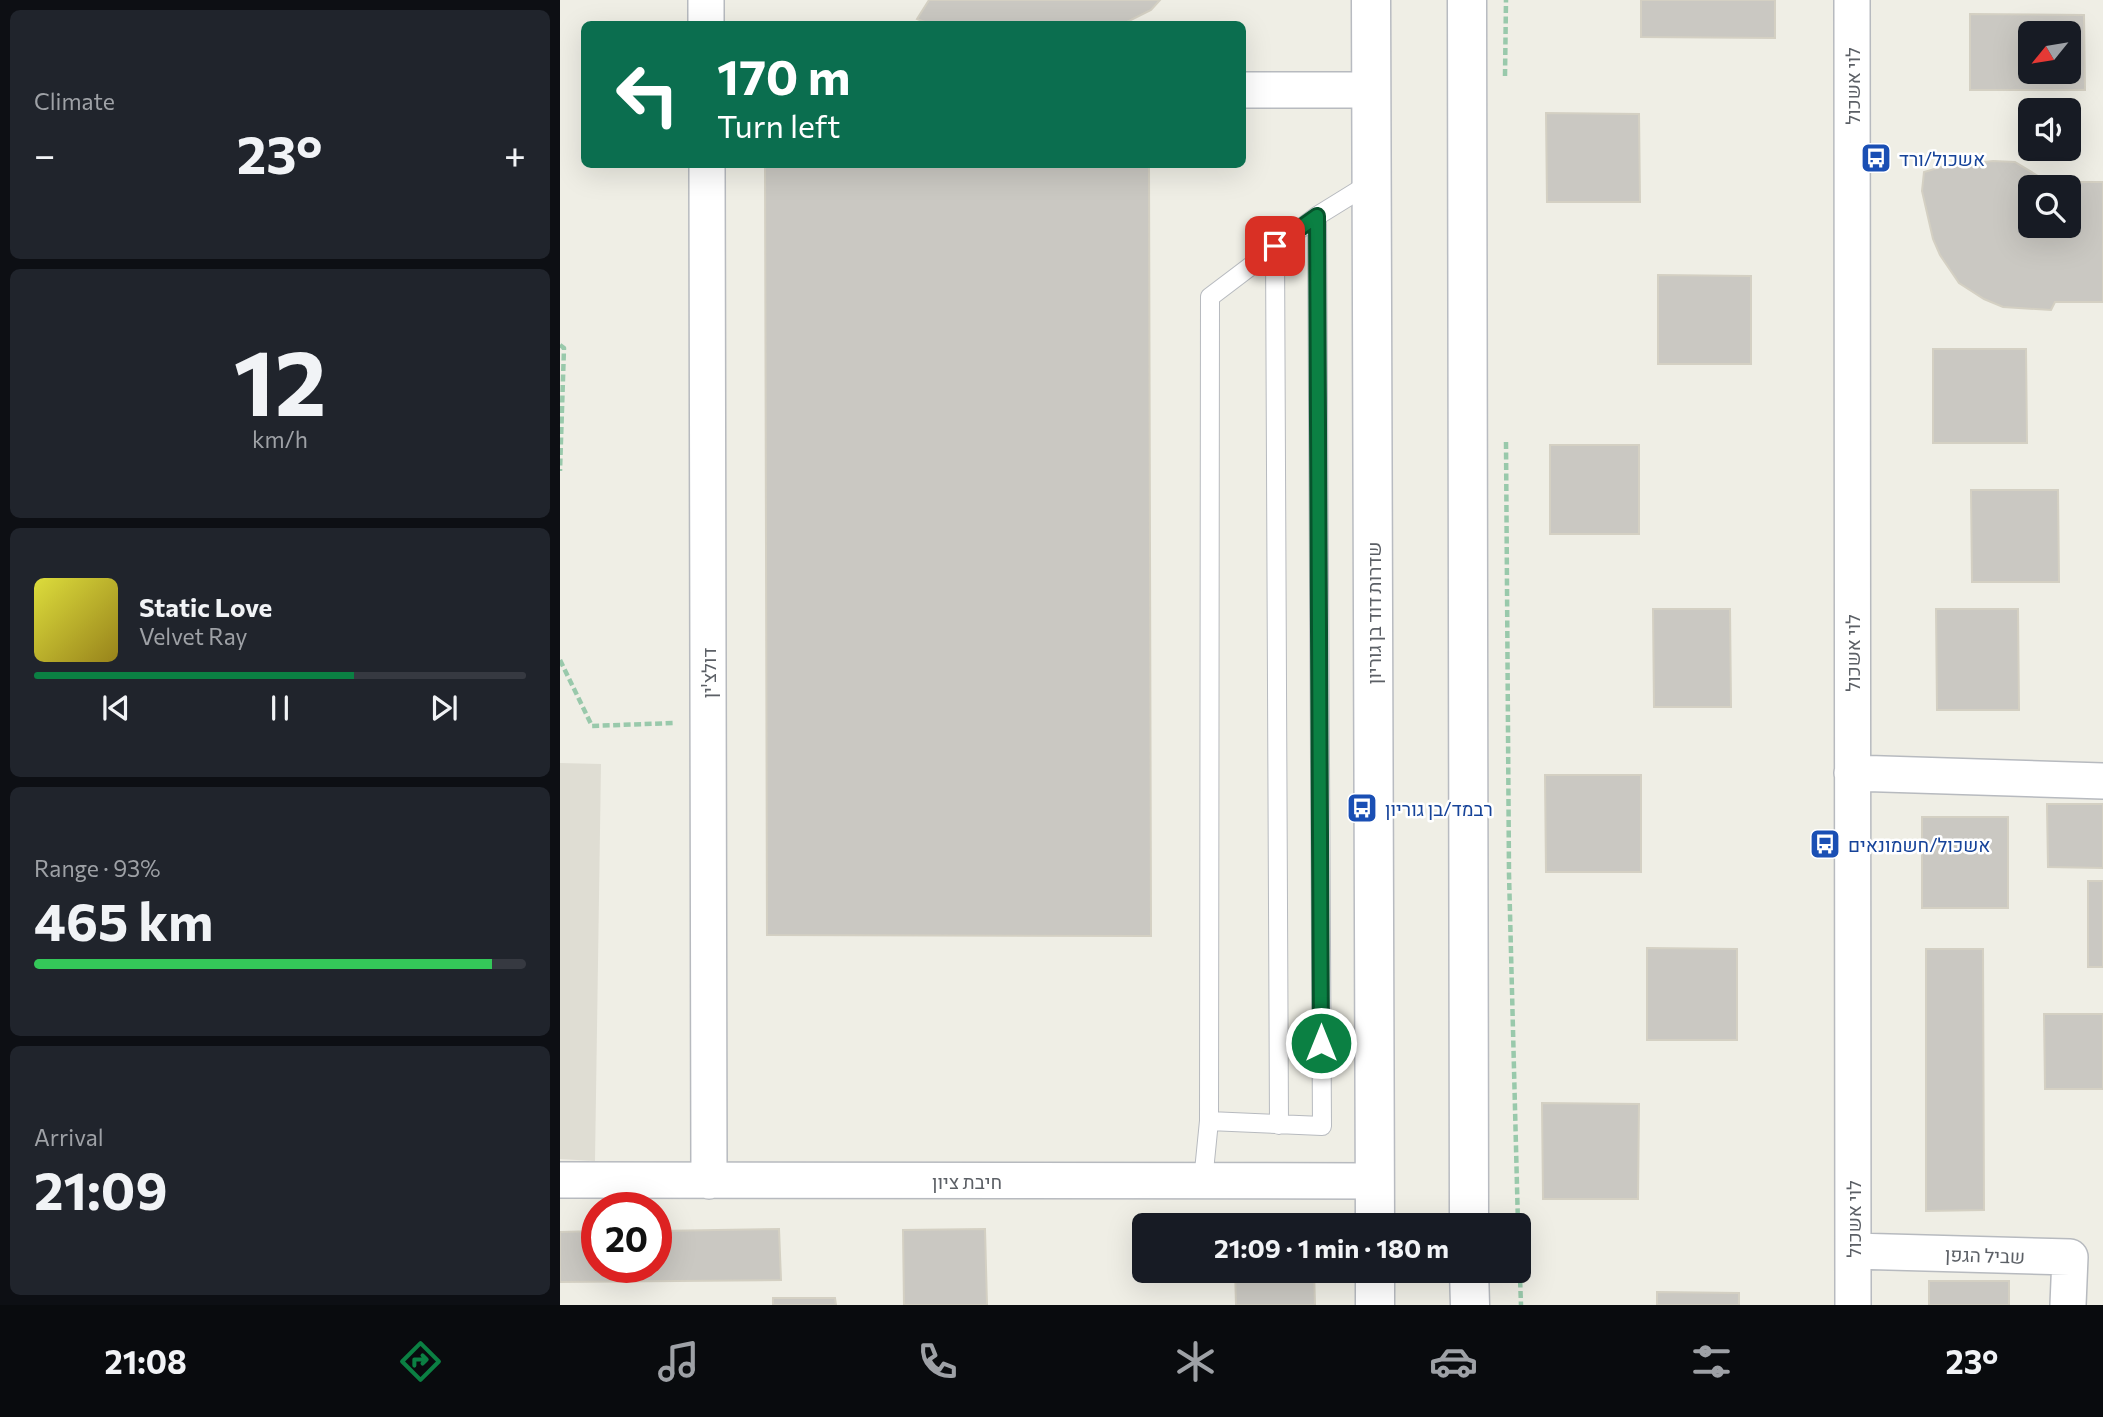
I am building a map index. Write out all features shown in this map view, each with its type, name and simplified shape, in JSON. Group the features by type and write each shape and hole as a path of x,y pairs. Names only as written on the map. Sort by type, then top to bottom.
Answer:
{"main road":[{"name":"שדרות דוד בן גוריון","path":"1371,0 1375,1213"},
{"path":"1467,0 1469,1213"},
{"path":"1375,1283 1375,1305"},
{"path":"1469,1283 1469,1305"}],"street":[{"path":"706,0 706,21"},
{"name":"לוי אשכול","path":"1852,0 1853,1305"},
{"path":"1246,90 1371,90"},
{"name":"דולצ'ין","path":"707,168 709,1181"},
{"path":"1852,773 2103,781"},
{"name":"חיבת ציון","path":"560,1180 1374,1181"},
{"name":"שביל הגפן","path":"1853,1251 2070,1257 2068,1305"}],"lane":[{"path":"1203,1181 1209,1121 1210,297 1317,216 1372,182"},
{"path":"1209,1121 1322,1126 1317,216"},
{"path":"1275,246 1279,1125"}],"path":[{"path":"1505,80 1506,0"},
{"path":"560,345 564,348 560,471"},
{"path":"1506,433 1509,874 1518,1213"},
{"path":"560,660 592,726 708,722"},
{"path":"1520,1283 1521,1305"}],"shaded area":[{"path":"560,763 601,764 595,1161 560,1159"}],"building":[{"path":"929,0 1160,0 1151,10 1129,21 917,19"},
{"path":"1641,0 1775,0 1775,38 1641,37"},
{"path":"1970,14 2084,15 2085,90 1970,90"},
{"path":"1546,113 1639,114 1640,202 1547,202"},
{"path":"1993,161 2015,162 2036,175 2018,175 2018,238 2081,238 2081,182 2103,182 2103,302 2055,302 2051,310 2003,307 1959,283 1940,255 1933,239 1922,191 1924,172 1941,167"},
{"path":"765,168 1149,168 1151,936 767,935"},
{"path":"1658,275 1751,276 1751,364 1658,364"},
{"path":"1933,349 2026,349 2027,443 1933,443"},
{"path":"1550,445 1639,445 1639,534 1550,534"},
{"path":"1971,490 2058,490 2059,582 1972,582"},
{"path":"1653,609 1730,609 1731,707 1654,707"},
{"path":"1936,609 2018,609 2019,710 1937,710"},
{"path":"1545,775 1641,775 1641,872 1546,872"},
{"path":"2047,804 2103,804 2103,868 2048,867"},
{"path":"1922,817 2008,817 2008,908 1922,908"},
{"path":"2088,881 2103,881 2103,967 2088,967"},
{"path":"1647,948 1737,949 1737,1040 1647,1040"},
{"path":"1926,949 1983,949 1984,1210 1926,1211"},
{"path":"2044,1014 2103,1014 2103,1089 2045,1089"},
{"path":"1542,1103 1639,1104 1638,1199 1543,1199"},
{"path":"779,1229 781,1280 672,1281 672,1231"},
{"path":"985,1229 987,1305 904,1305 903,1230"},
{"path":"581,1231 581,1282 560,1282 560,1232"},
{"path":"1929,1281 2009,1281 2009,1305 1929,1305"},
{"path":"1235,1283 1314,1283 1315,1305 1236,1305"},
{"path":"1657,1292 1739,1293 1739,1305 1657,1305"},
{"path":"773,1298 835,1298 836,1305 773,1305"}],"place":[{"name":"אשכול/ורד","path":"1876,158"},
{"name":"רבמד/בן גוריון","path":"1362,808"},
{"name":"אשכול/חשמונאים","path":"1825,844"}],"route":[{"path":"1275,246 1317,216 1321,1043"}]}
